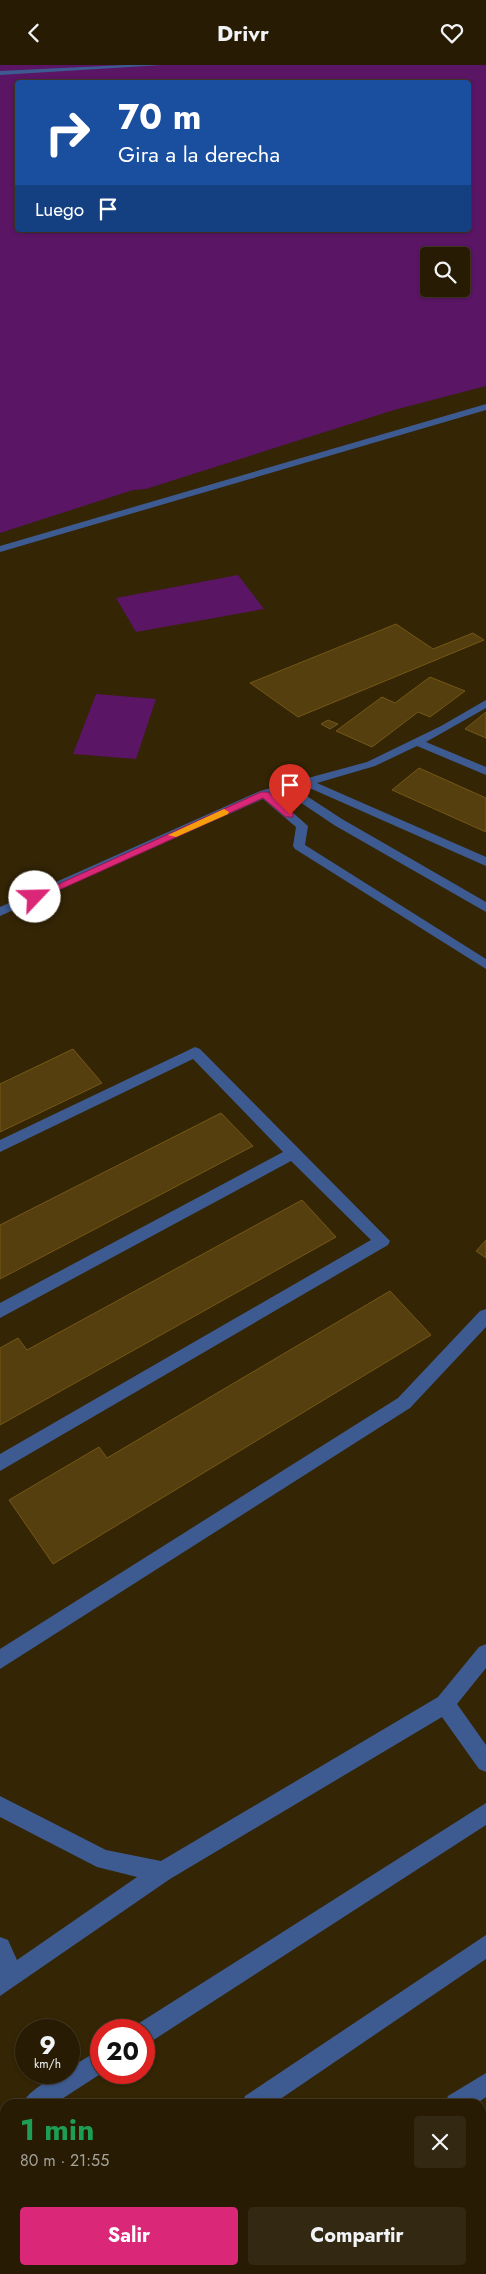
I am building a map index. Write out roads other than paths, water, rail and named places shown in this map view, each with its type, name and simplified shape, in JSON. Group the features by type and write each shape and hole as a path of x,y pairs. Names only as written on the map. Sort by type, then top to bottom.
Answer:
{"street":[{"path":"0,73 159,65"},
{"path":"0,549 486,407"},
{"path":"0,912 264,794 371,764 445,728 486,703"},
{"path":"417,742 486,771"},
{"path":"305,783 486,862"},
{"path":"287,788 338,822 486,908"},
{"path":"264,794 302,826 298,846 486,965"},
{"path":"0,1147 195,1052 382,1241 0,1463"},
{"path":"0,1311 293,1153"},
{"path":"0,1660 404,1403 486,1316"},
{"path":"0,1948 6,1981 163,1872 445,1704 486,1653"},
{"path":"445,1704 486,1762"},
{"path":"0,1806 104,1860 163,1872"},
{"path":"155,2026 486,1813"},
{"path":"260,2099 486,1946"},
{"path":"41,2099 90,2067"},
{"path":"464,2099 486,2084"}]}
